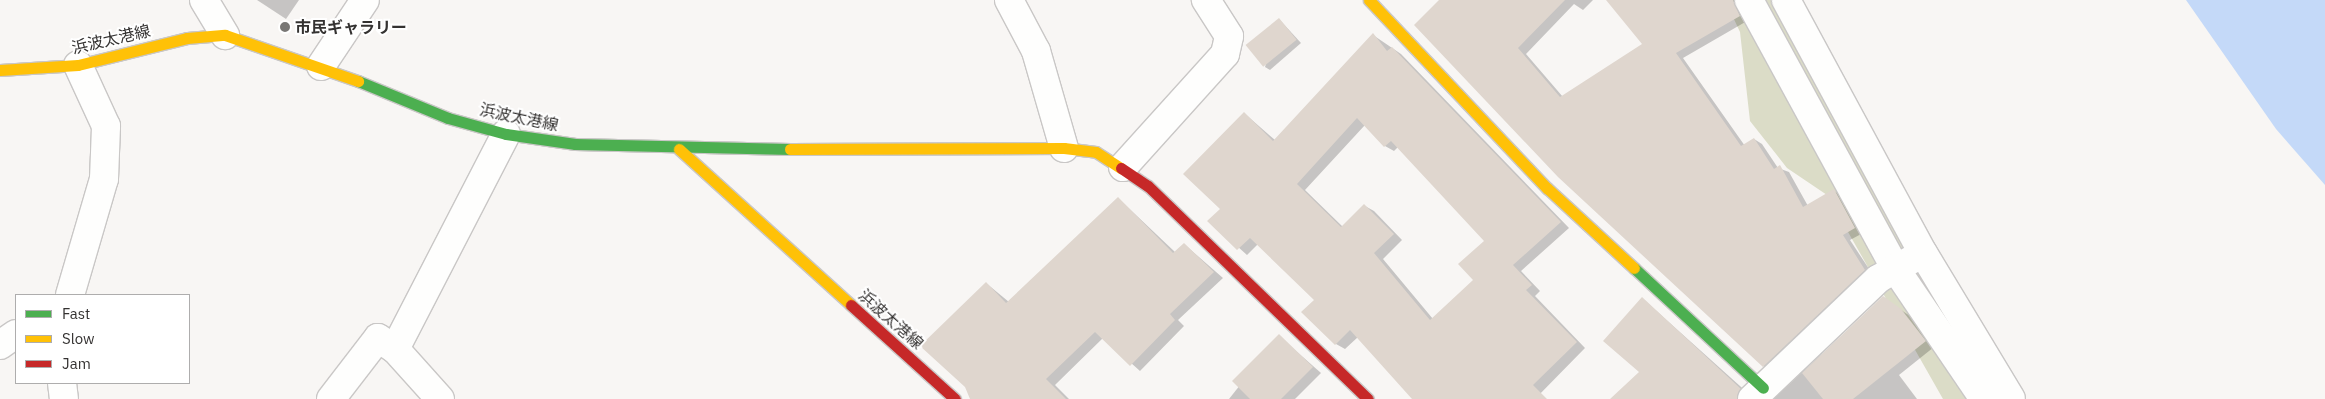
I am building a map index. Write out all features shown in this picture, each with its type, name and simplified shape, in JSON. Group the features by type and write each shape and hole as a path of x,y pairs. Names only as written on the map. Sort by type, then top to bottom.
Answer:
{"main road":[{"path":"1368,0 1547,188 1757,394"},
{"name":"浜波太港線","path":"0,70 78,65 187,38 224,36 321,66 448,118 506,134 575,144 679,149 955,399"},
{"path":"679,149 1064,148 1096,152 1123,167 1148,186 1368,399"}],"street":[{"path":"204,0 224,36"},
{"path":"321,66 365,0"},
{"path":"1009,0 1036,52 1064,148"},
{"path":"1748,0 1895,268 1984,399"},
{"path":"1786,0 1923,253 2011,399"},
{"path":"1123,167 1225,54 1229,36 1211,2"},
{"path":"70,294 104,179 106,126 78,65"},
{"path":"395,350 506,134"},
{"path":"1757,394 1878,279 1923,253"},
{"path":"0,345 15,335"},
{"path":"331,399 378,338 395,350 440,399"},
{"path":"62,384 64,399"}],"green space":[{"path":"1725,0 1800,0 1989,341 2026,399 1943,399 1827,195 1787,168 1750,121 1740,32"}],"water":[{"path":"2186,0 2325,0 2325,185 2276,129"}],"building":[{"path":"1439,0 1565,0 1518,48 1560,97 1642,44 1606,0 1733,0 1740,16 1676,53 1741,146 1754,138 1774,169 1780,165 1803,207 1834,189 1855,228 1843,235 1865,270 1763,367 1558,177 1414,25"},
{"path":"1279,18 1297,40 1263,67 1246,45"},
{"path":"1373,33 1387,51 1392,47 1561,222 1513,265 1532,285 1526,290 1577,342 1533,385 1547,399 1412,399 1350,330 1335,345 1301,312 1314,300 1250,238 1237,250 1207,221 1220,209 1183,174 1244,112 1273,141","holes":["1357,118 1384,147 1391,141 1484,241 1458,264 1473,280 1430,320 1374,253 1394,234 1364,204 1341,227 1297,184"]},
{"path":"1118,197 1173,253 1184,243 1214,272 1170,314 1175,320 1130,366 1095,332 1046,379 1066,399 970,399 965,387 920,346 986,282 1006,303"},
{"path":"1883,296 1901,309 1926,341 1853,399 1823,399 1802,373"},
{"path":"1642,297 1741,389 1737,399 1610,399 1639,372 1603,341"},
{"path":"1279,334 1313,367 1281,399 1250,399 1232,381"}],"traffic: fast":[{"path":"358,81 448,118 506,134 575,144 790,149"},
{"path":"1634,268 1763,388"}],"traffic: slow":[{"path":"1369,0 1547,188 1634,268"},
{"path":"0,70 78,65 187,38 225,35 358,81"},
{"path":"790,149 1064,148 1096,152 1121,168"},
{"path":"679,149 851,305"}],"traffic: jam":[{"path":"1121,168 1148,186 1368,399"},
{"path":"851,305 955,399"}],"place":[{"name":"市民ギャラリー","path":"285,27"}]}
